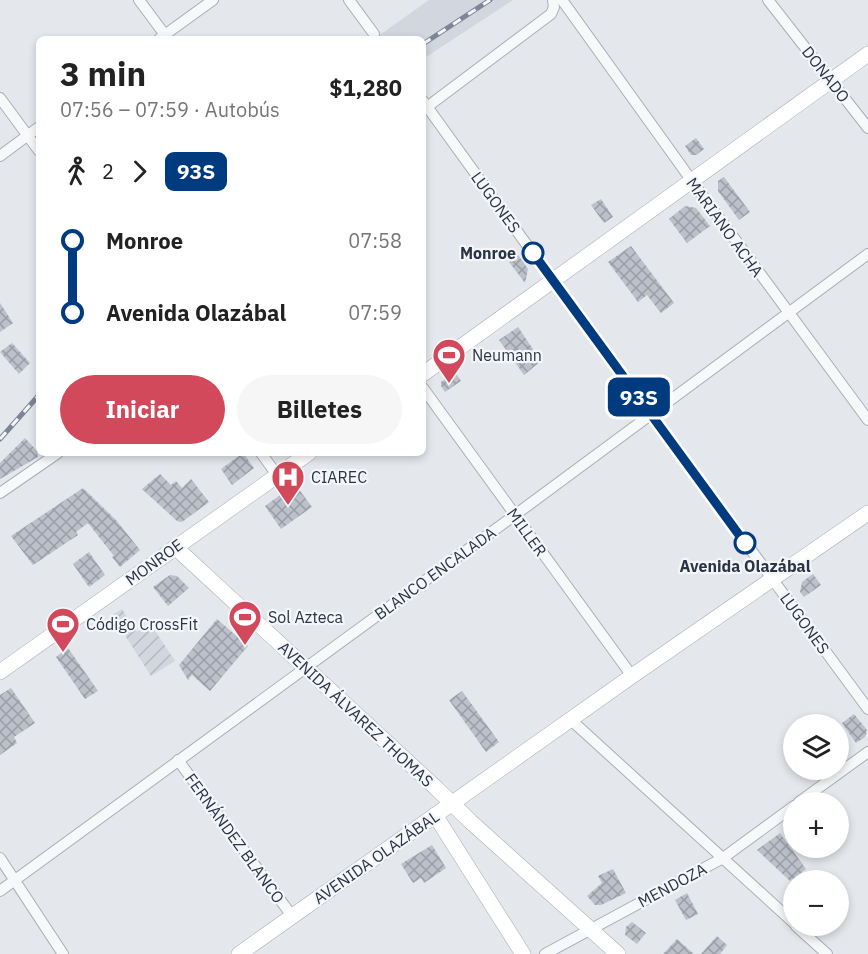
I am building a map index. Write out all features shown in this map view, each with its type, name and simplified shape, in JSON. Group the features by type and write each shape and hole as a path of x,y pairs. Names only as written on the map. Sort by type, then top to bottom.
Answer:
{"main road":[{"path":"426,372 868,54"},
{"name":"MONROE","path":"0,672 305,456"},
{"name":"AVENIDA OLAZÁBAL","path":"238,954 632,676 868,513"},
{"name":"AVENIDA ÁLVAREZ THOMAS","path":"175,547 471,822 618,954"},
{"path":"435,815 523,954"}],"street":[{"path":"139,0 163,36"},
{"path":"167,36 213,0"},
{"path":"349,0 374,34"},
{"path":"426,105 552,14 553,0"},
{"name":"DONADO","path":"759,0 783,20"},
{"name":"DONADO","path":"768,0 868,129"},
{"name":"DONADO","path":"776,0 783,20"},
{"name":"MARIANO ACHA","path":"566,1 584,32 868,420"},
{"name":"MARIANO ACHA","path":"552,14 563,15 584,32"},
{"path":"0,98 36,147"},
{"name":"LUGONES","path":"426,107 868,709"},
{"path":"0,156 36,129"},
{"name":"BLANCO ENCALADA","path":"0,891 868,254"},
{"name":"MILLER","path":"426,392 632,676"},
{"path":"0,494 53,456"},
{"path":"263,456 277,475"},
{"path":"571,720 783,913"},
{"path":"813,792 868,752"},
{"name":"FERNÁNDEZ BLANCO","path":"178,760 292,916"},
{"name":"MENDOZA","path":"545,954 723,858 783,814"},
{"path":"0,858 63,954"},
{"path":"808,936 827,954"}],"shaded area":[{"path":"429,0 513,0 426,57 426,36 378,36"},
{"path":"122,609 137,632 150,623 175,661 151,676 112,615"}],"building":[{"path":"696,138 704,149 696,155 691,155 685,146"},
{"path":"724,177 750,212 739,220 718,191 718,181"},
{"path":"601,199 613,217 604,223 591,205"},
{"path":"685,206 696,208 710,226 687,243 669,219"},
{"path":"631,246 674,303 661,313 647,295 638,302 608,262"},
{"path":"518,255 528,269 525,283 509,262"},
{"path":"0,303 13,323 0,332"},
{"path":"518,327 541,361 524,375 499,340"},
{"path":"12,343 30,363 19,374 0,352"},
{"name":"Neumann","path":"455,372 461,381 445,392 441,382"},
{"path":"25,438 36,450 38,456 0,479 0,463"},
{"path":"239,456 245,456 254,468 232,485 221,469"},
{"path":"160,474 171,485 176,481 182,488 191,479 209,502 182,522 177,521 142,489"},
{"name":"CIAREC","path":"295,484 312,507 281,529 265,506"},
{"path":"83,488 116,520 140,550 120,567 88,523 76,532 78,535 33,565 11,536"},
{"path":"89,552 105,575 89,587 73,564"},
{"path":"813,574 821,585 804,597 800,592 802,582"},
{"path":"170,575 177,576 189,588 168,606 153,587"},
{"path":"217,619 248,646 210,691 192,675 188,680 179,665"},
{"path":"68,648 98,691 85,699 56,657"},
{"path":"11,688 35,723 14,737 17,743 0,755 0,695"},
{"path":"462,691 499,742 486,752 449,700"},
{"path":"854,714 867,730 865,737 856,743 849,733 849,718"},
{"path":"780,833 783,837 783,858 798,858 806,869 783,870 783,874 757,850"},
{"path":"432,845 446,868 424,883 421,878 413,883 401,864"},
{"path":"613,869 626,893 601,905 595,905 587,896 602,883 598,876"},
{"path":"687,893 698,914 686,920 675,900"},
{"path":"632,922 646,933 637,944 625,935 626,927"},
{"path":"717,936 727,945 720,954 701,954"},
{"path":"677,939 694,954 663,954"}],"railway":[{"path":"426,42 490,0"},
{"path":"0,439 36,398"}],"bus line":[{"name":"93S","path":"533,253 745,543"}],"place":[{"name":"Monroe","path":"533,253"},
{"name":"Neumann","path":"449,384"},
{"name":"CIAREC","path":"288,506"},
{"name":"Avenida Olazábal","path":"745,543"},
{"name":"Sol Azteca","path":"245,646"},
{"name":"Código CrossFit","path":"63,653"}]}
